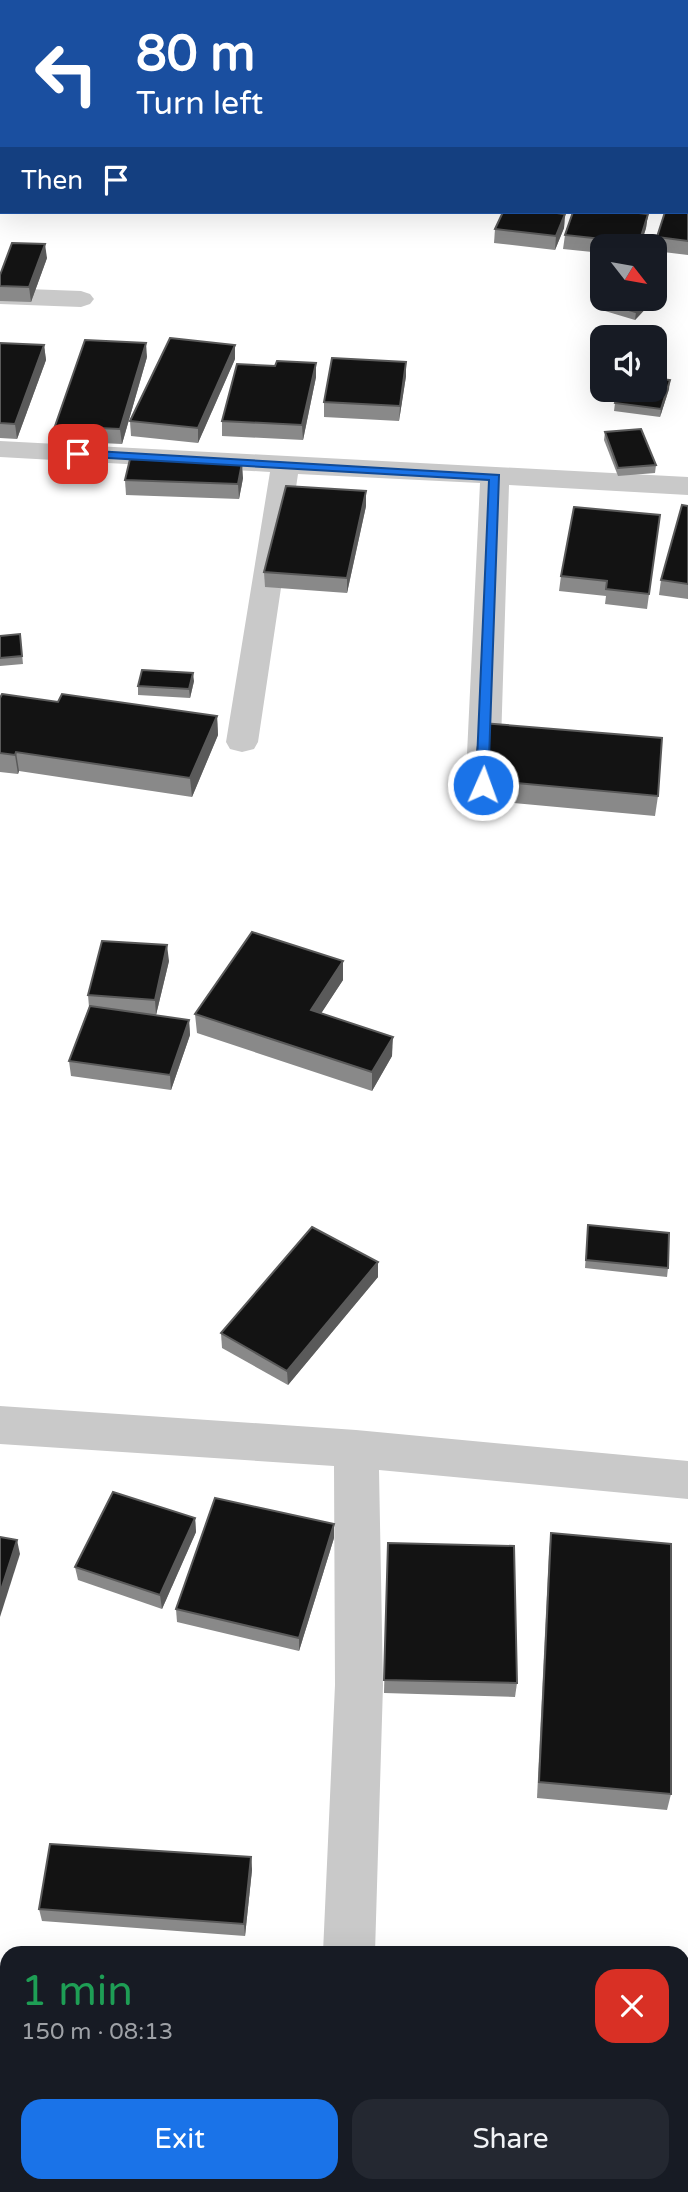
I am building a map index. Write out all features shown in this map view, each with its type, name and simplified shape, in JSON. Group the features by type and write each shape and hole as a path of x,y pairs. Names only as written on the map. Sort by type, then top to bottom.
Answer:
{"street":[{"path":"0,296 81,299"},
{"path":"0,449 688,486"},
{"path":"242,742 285,466"},
{"path":"483,785 495,477"},
{"path":"0,1425 356,1449 688,1480"},
{"path":"349,1946 359,1685 356,1449"}],"building":[{"path":"502,214 565,214 556,236 495,229"},
{"path":"572,214 648,214 642,234 590,234 590,238 565,235"},
{"path":"664,214 688,214 688,241 667,238 667,234 658,234"},
{"path":"12,243 45,244 29,287 0,286 0,275"},
{"path":"170,338 235,345 198,428 130,421"},
{"path":"85,340 146,343 120,429 55,426"},
{"path":"0,343 44,345 15,424 0,423"},
{"path":"332,358 406,362 400,406 324,402"},
{"path":"277,361 316,363 302,425 222,421 237,364 275,366"},
{"path":"615,402 663,402 661,409"},
{"path":"641,429 656,465 618,468 605,432"},
{"path":"130,459 242,463 238,484 125,480"},
{"path":"286,486 366,491 347,578 264,572"},
{"path":"682,505 688,506 688,584 661,580"},
{"path":"574,507 660,515 649,594 606,589 607,581 561,576"},
{"path":"20,634 22,656 0,658 0,636"},
{"path":"142,670 193,673 189,689 138,686"},
{"path":"2,694 58,702 62,694 217,716 190,778 16,752 15,755 0,753"},
{"path":"482,723 662,738 658,796 472,779"},
{"path":"252,932 343,961 311,1010 393,1037 372,1072 195,1014"},
{"path":"102,941 167,945 155,1000 88,995"},
{"path":"90,1006 189,1020 170,1075 69,1061"},
{"path":"588,1225 669,1233 668,1268 586,1260"},
{"path":"312,1227 378,1262 287,1371 221,1333"},
{"path":"113,1492 195,1518 160,1595 75,1567"},
{"path":"215,1498 334,1524 299,1638 176,1609"},
{"path":"551,1533 671,1544 671,1794 539,1782"},
{"path":"0,1537 17,1540 0,1593"},
{"path":"388,1543 514,1546 517,1683 384,1680"},
{"path":"50,1844 251,1857 244,1924 39,1909"}],"route":[{"path":"78,454 495,477 483,785"}]}
